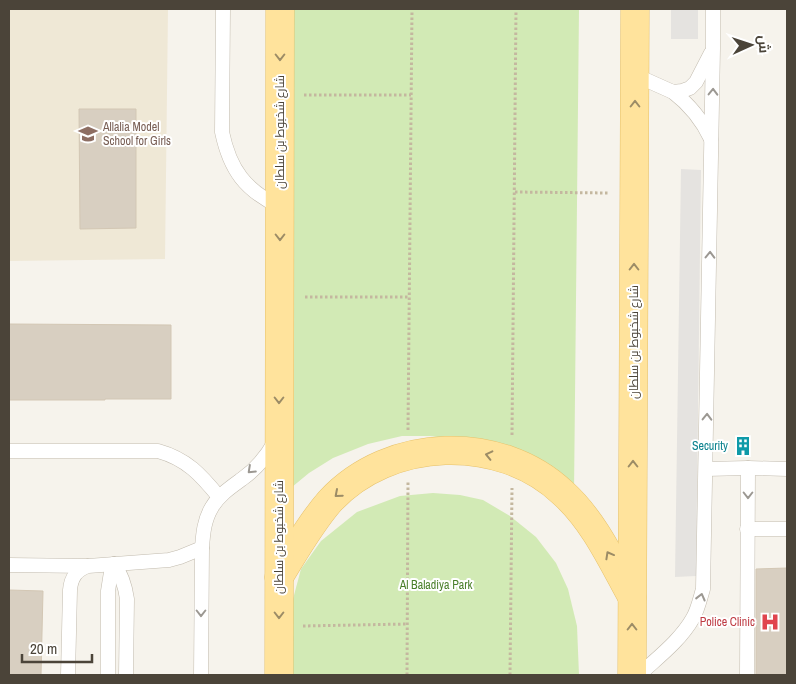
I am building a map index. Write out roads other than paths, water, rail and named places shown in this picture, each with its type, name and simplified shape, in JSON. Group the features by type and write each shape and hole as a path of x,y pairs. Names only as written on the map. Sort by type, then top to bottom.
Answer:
{"main road":[{"name":"شارع شخبوط بن سلطان","path":"278,675 280,9"},
{"name":"شارع شخبوط بن سلطان","path":"632,675 635,9"},
{"path":"279,577 312,524 331,500 354,481 380,465 408,456 434,450 460,450 512,461 538,474 563,492 583,514 600,539 632,598"}],"lane":[{"path":"223,9 222,132 230,159 245,183 267,201 280,207"},
{"path":"639,675 685,630 694,617 703,589 713,9"},
{"path":"673,92 690,88 696,82 713,48"},
{"path":"635,74 673,92 685,102 696,113 712,140"},
{"path":"201,675 202,534 206,521 211,508 219,497 254,469 264,458 280,431"},
{"path":"9,451 158,451 186,463 207,482 219,497"},
{"path":"747,675 748,468"},
{"path":"706,469 787,469"},
{"path":"748,529 787,529"},
{"path":"9,565 88,566 169,560 202,548"},
{"path":"108,675 108,590 114,564"},
{"path":"114,564 126,589 126,675"},
{"path":"68,675 70,582 74,574 81,568 88,566"}],"place":[{"name":"Allalia Model School for Girls","path":"88,134"},
{"name":"Security","path":"743,446"},
{"name":"Police Clinic","path":"770,622"}],"park label":[{"name":"Al Baladiya Park","path":"436,585"}]}
